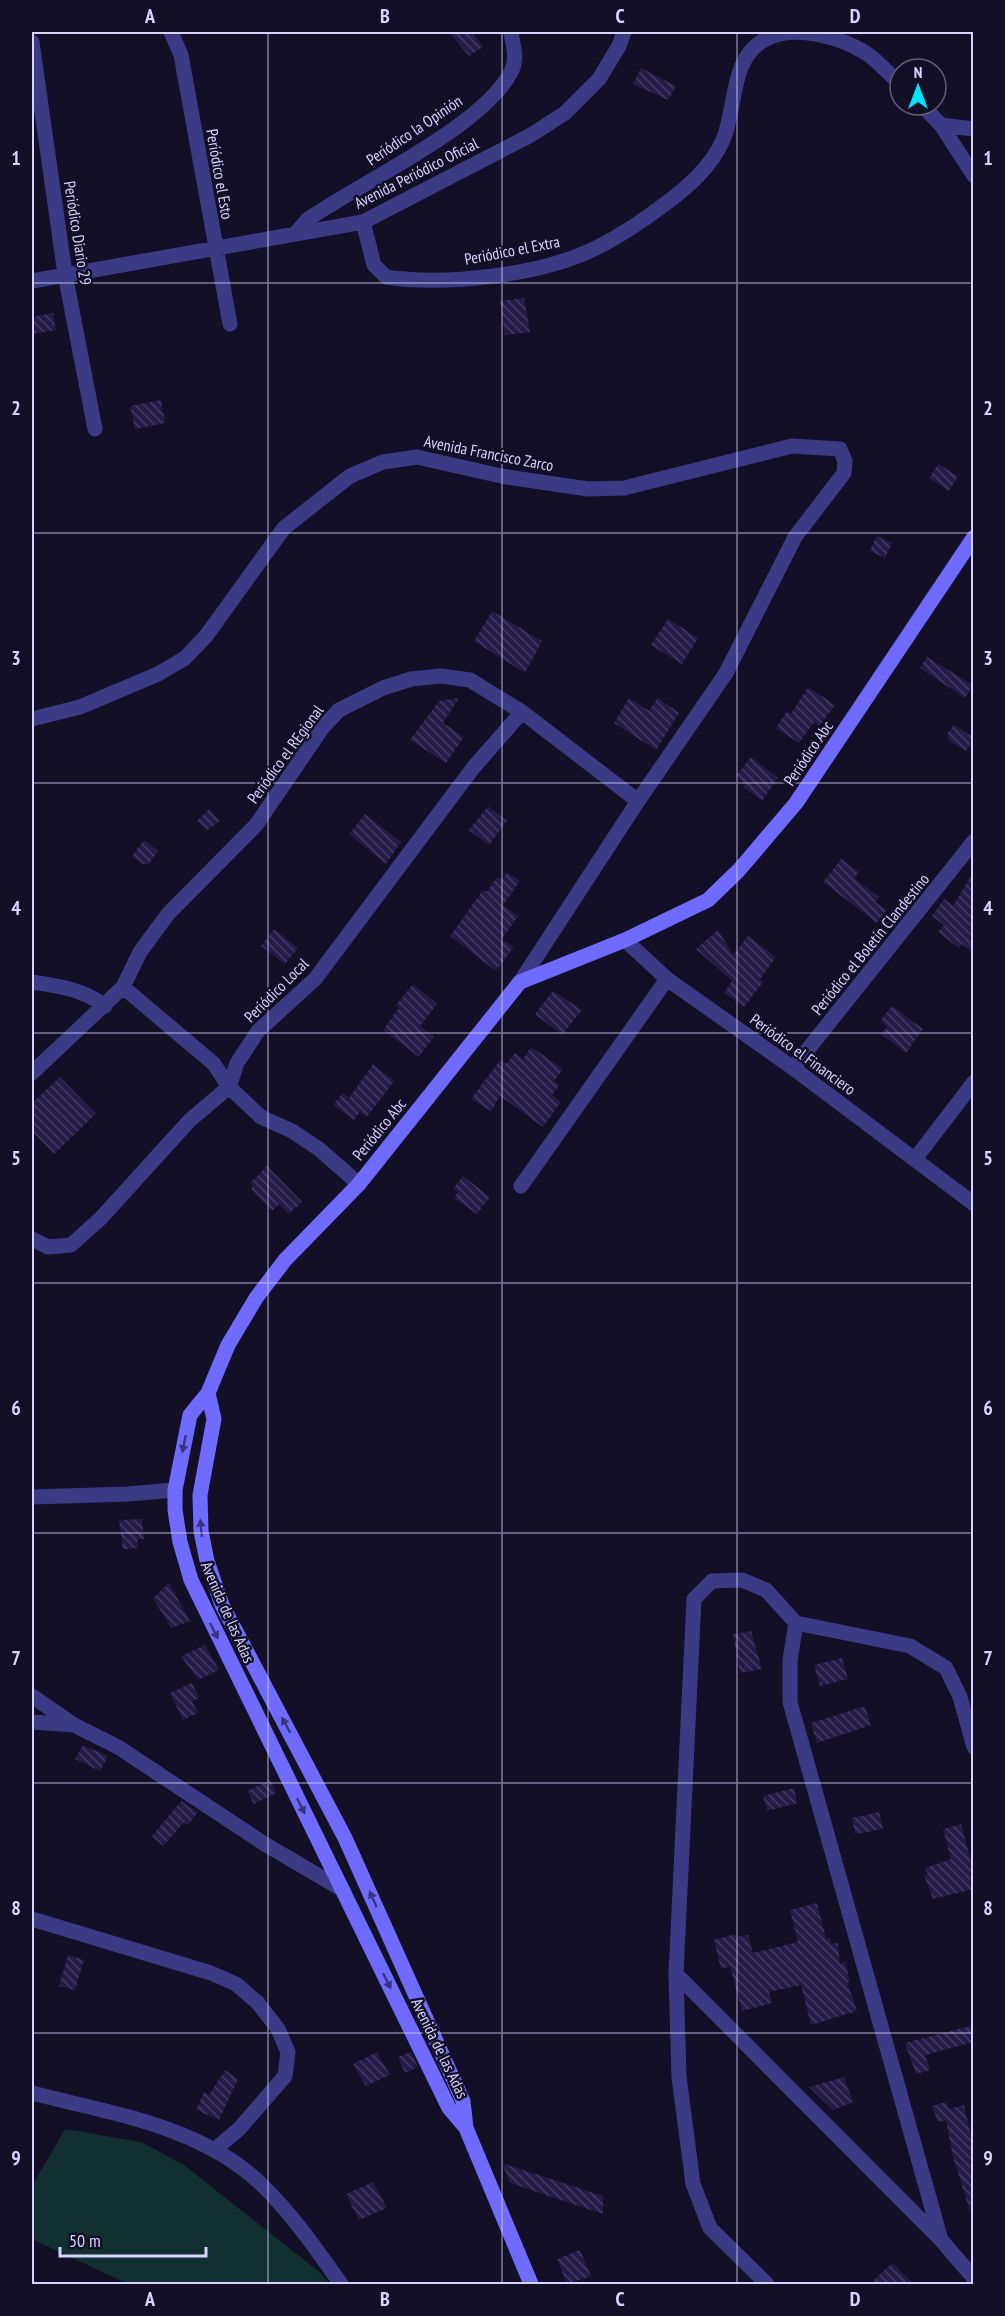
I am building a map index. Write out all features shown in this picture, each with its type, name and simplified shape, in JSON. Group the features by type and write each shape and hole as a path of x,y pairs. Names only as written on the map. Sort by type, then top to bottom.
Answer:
{"street":[{"name":"Periódico el Esto","path":"171,32 181,55 230,324"},
{"name":"Periódico la Opinión","path":"296,233 307,220 323,208 464,121 492,95 511,71 515,54 510,32"},
{"name":"Avenida Periódico Oficial","path":"32,281 363,222 531,135 565,113 599,79 619,46 624,32"},
{"name":"Periódico el Extra","path":"363,222 374,265 386,278 433,280 485,277 544,266 595,249 646,219 687,188 710,162 723,140 737,75 748,54 764,39 782,33 832,38 866,54 888,73"},
{"name":"Periódico Diario 29","path":"32,42 65,274 95,429"},
{"path":"933,117 974,176"},
{"path":"941,125 974,129"},
{"name":"Avenida Francisco Zarco","path":"32,719 80,707 158,674 185,658 206,636 284,528 350,476 383,462 417,457 501,476 588,489 624,488 792,446 840,449 845,461 844,473 795,537 726,674 638,801"},
{"name":"Periódico Abc","path":"208,1393 228,1345 256,1298 285,1260 359,1184 520,982 625,940 708,900 739,870 796,803 974,537"},
{"name":"Periódico el REgional","path":"32,1073 123,987 140,952 168,914 256,825 323,727 339,710 383,688 411,679 441,676 470,680 522,712 638,801"},
{"name":"Periódico Local","path":"32,1239 48,1247 60,1248 71,1245 101,1218 190,1120 229,1087 237,1063 258,1031 315,979 473,768 522,712"},
{"path":"520,982 638,801"},
{"name":"Periódico el Boletín Clandestino","path":"793,1068 974,841"},
{"path":"521,1186 668,979 625,940"},
{"name":"Periódico el Financiero","path":"668,979 793,1068 974,1204"},
{"path":"32,982 72,988 91,995 105,1006"},
{"path":"123,987 214,1064 229,1087 261,1117 292,1131 319,1149 359,1184"},
{"path":"915,1160 974,1082"},
{"name":"Avenida de las Adas","path":"208,1393 190,1415 175,1490 180,1542 191,1580 449,2108 466,2127"},
{"name":"Avenida de las Adas","path":"208,1393 214,1419 200,1495 201,1531 207,1561 222,1605 345,1838 463,2101 466,2127 531,2284"},
{"path":"32,1497 175,1490"},
{"path":"767,2284 710,2228 693,2184 679,2077 676,1974 694,1599 712,1581 742,1580 766,1590 796,1623 910,1646 946,1668 960,1697 974,1747"},
{"path":"796,1623 789,1660 789,1702 941,2240"},
{"path":"32,1696 74,1725 118,1747 263,1843 343,1890"},
{"path":"32,1722 74,1725"},
{"path":"32,1919 211,1974 236,1984 258,2003 279,2029 288,2052 285,2076 239,2129 214,2150"},
{"path":"676,1974 941,2240 974,2278"},
{"path":"32,2093 157,2126 214,2150 260,2183 297,2222 341,2284"}],"green space":[{"path":"65,2129 141,2142 184,2165 318,2271 330,2284 128,2284 32,2239 32,2186"}],"building":[{"path":"449,32 472,32 483,47 469,56"},
{"path":"641,68 676,86 668,100 633,84"},
{"path":"524,298 530,332 505,335 500,301"},
{"path":"53,313 56,330 32,334 32,317"},
{"path":"161,400 165,423 135,429 130,406"},
{"path":"938,464 958,476 949,491 929,478"},
{"path":"876,536 892,543 885,558 870,551"},
{"path":"492,611 542,641 525,673 474,641"},
{"path":"668,619 698,638 682,664 651,645"},
{"path":"927,657 973,685 965,698 920,668"},
{"path":"808,687 835,705 819,726 814,722 799,743 776,728 787,711 791,714"},
{"path":"459,698 443,723 464,737 446,763 410,740 439,701"},
{"path":"629,698 649,711 658,698 679,713 656,750 614,723"},
{"path":"954,725 974,738 966,751 948,740 948,733"},
{"path":"751,757 778,778 762,801 743,787 745,785 736,776"},
{"path":"488,806 507,821 489,845 469,830"},
{"path":"209,809 220,821 207,830 197,821"},
{"path":"365,814 401,842 386,864 349,834"},
{"path":"144,840 158,851 149,864 142,864 132,856"},
{"path":"841,859 859,872 854,878 879,897 875,902 886,910 877,923 823,882"},
{"path":"974,871 974,953 962,944 959,948 938,932 944,925 932,916 944,899 953,906"},
{"path":"507,872 520,881 503,905 518,916 502,939 514,947 496,971 450,936 483,890 487,892 497,877 502,880"},
{"path":"274,929 298,948 285,964 261,946"},
{"path":"718,930 733,955 748,936 776,957 760,979 763,982 744,1007 724,993 732,981 696,949"},
{"path":"413,984 437,1004 420,1026 434,1037 419,1057 383,1030 399,1008 396,1005"},
{"path":"553,991 582,1010 562,1035 535,1014"},
{"path":"892,1006 923,1029 906,1053 881,1034 887,1027 880,1021"},
{"path":"531,1047 563,1069 554,1081 559,1085 552,1095 561,1102 543,1127 500,1096 491,1111 471,1099 500,1060 506,1064 515,1053 523,1059"},
{"path":"373,1064 394,1081 367,1117 360,1112 354,1120 333,1105 343,1093 349,1098"},
{"path":"60,1077 96,1114 54,1154 32,1131 32,1103"},
{"path":"267,1166 302,1202 289,1214 279,1204 272,1211 251,1189 253,1186 250,1183"},
{"path":"463,1176 490,1197 477,1214 454,1198 458,1192 453,1189"},
{"path":"142,1519 144,1539 137,1539 138,1548 123,1549 119,1520"},
{"path":"169,1583 190,1621 171,1628 153,1598"},
{"path":"751,1631 762,1669 740,1673 733,1634"},
{"path":"205,1645 219,1670 198,1680 181,1656"},
{"path":"842,1658 848,1679 820,1686 814,1665"},
{"path":"192,1683 199,1698 192,1701 198,1713 183,1720 170,1693"},
{"path":"865,1706 871,1725 817,1743 811,1723"},
{"path":"83,1745 108,1756 100,1771 75,1759"},
{"path":"270,1780 276,1793 254,1804 247,1791"},
{"path":"794,1788 797,1803 767,1811 763,1796"},
{"path":"181,1801 198,1812 188,1825 184,1822 163,1846 152,1836"},
{"path":"879,1812 883,1829 855,1834 852,1818"},
{"path":"961,1824 970,1857 974,1889 933,1899 924,1875 928,1874 925,1868 951,1859 943,1829"},
{"path":"817,1903 826,1938 830,1938 831,1944 838,1943 840,1964 845,1962 850,1981 847,1982 857,2011 811,2025 801,1985 769,1992 772,2003 742,2011 730,1966 721,1969 714,1940 735,1934 736,1937 748,1935 753,1953 798,1942 790,1910"},
{"path":"68,1955 84,1960 75,1990 59,1986"},
{"path":"974,2025 974,2042 925,2055 930,2070 916,2074 905,2043"},
{"path":"377,2052 390,2075 366,2086 353,2064"},
{"path":"411,2052 418,2067 405,2073 398,2057"},
{"path":"225,2070 238,2079 219,2120 196,2110 204,2092 209,2095"},
{"path":"844,2077 853,2102 833,2110 809,2087"},
{"path":"946,2102 949,2109 964,2105 974,2149 974,2210 970,2211 953,2157 946,2120 938,2122 932,2106"},
{"path":"502,2163 603,2196 603,2214 510,2183"},
{"path":"373,2182 387,2208 359,2220 346,2194"},
{"path":"580,2250 591,2276 567,2284 557,2259"},
{"path":"892,2263 914,2284 870,2284"}]}
